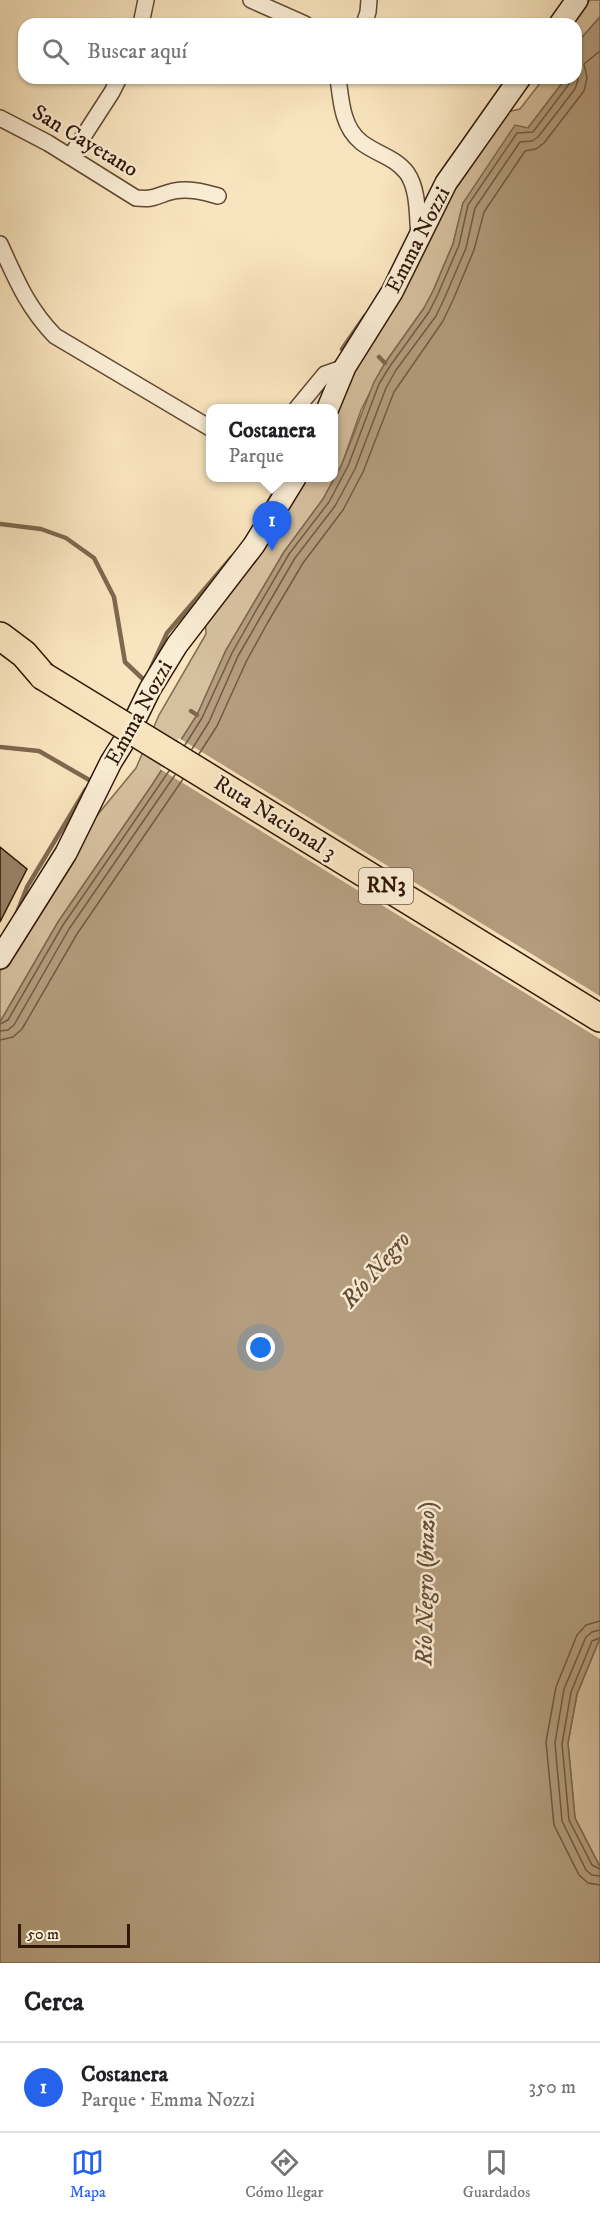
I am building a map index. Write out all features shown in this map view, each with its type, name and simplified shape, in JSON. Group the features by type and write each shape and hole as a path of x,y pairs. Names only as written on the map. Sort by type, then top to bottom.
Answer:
{"highway":[{"name":"RN3","path":"0,636 24,654 43,676"},
{"name":"RN3","path":"0,660 43,676"},
{"name":"Ruta Nacional 3","path":"43,676 600,1018"}],"street":[{"path":"142,18 146,0"},
{"path":"251,0 292,18"},
{"path":"365,18 369,0"},
{"path":"564,18 577,0"},
{"path":"70,157 116,84"},
{"path":"339,84 343,112 350,128 361,142 395,161 408,174 414,190 419,237"},
{"name":"Emma Nozzi","path":"330,404 345,367 392,292 446,183 516,84"},
{"name":"San Cayetano","path":"0,118 48,143 136,198 151,200 174,191 186,190 218,196"},
{"path":"0,244 25,297 38,318 55,336 206,426"},
{"path":"300,404 325,374 345,367"},
{"name":"Emma Nozzi","path":"0,958 66,853 150,689 177,645 254,545 292,482"}],"shaded area":[{"path":"590,0 600,0 600,17 582,37 582,18 576,18"},
{"path":"539,84 561,84 528,128 463,203 453,244 433,291 424,308 385,363 361,410 338,471 338,404 354,362 452,186 503,113 520,109"},
{"path":"300,482 332,482 323,499 284,552 226,650 197,715 58,922 0,1022 0,972 66,853 136,768 159,715 206,634 205,615"},
{"path":"600,1638 600,1867 575,1818 568,1743 577,1694"}],"water":[{"path":"600,17 600,1638 577,1694 568,1743 575,1818 600,1867 600,1963 0,1963 0,1022 58,922 197,715 226,650 284,552 323,499 332,482 338,482 338,471 374,382 433,291 453,244 463,203 515,125 528,128 561,84 582,84 582,37"}],"pier":[{"path":"179,738 600,996 600,1039 160,769"}],"building":[{"path":"0,847 27,869 0,922"}],"waterway":[{"path":"342,349 365,316"},
{"path":"379,357 385,363"},
{"path":"265,508 281,482"},
{"path":"0,524 41,529 66,538 94,558 114,597 125,662 145,681"},
{"path":"151,668 167,633 232,557"},
{"path":"191,711 197,715"},
{"path":"0,747 39,751 91,781"},
{"path":"16,915 27,887 86,789"}],"place":[{"name":"Costanera","path":"272,551"}],"water label":[{"name":"Río Negro","path":"376,1270"},
{"name":"Río Negro (brazo)","path":"426,1584"}]}
